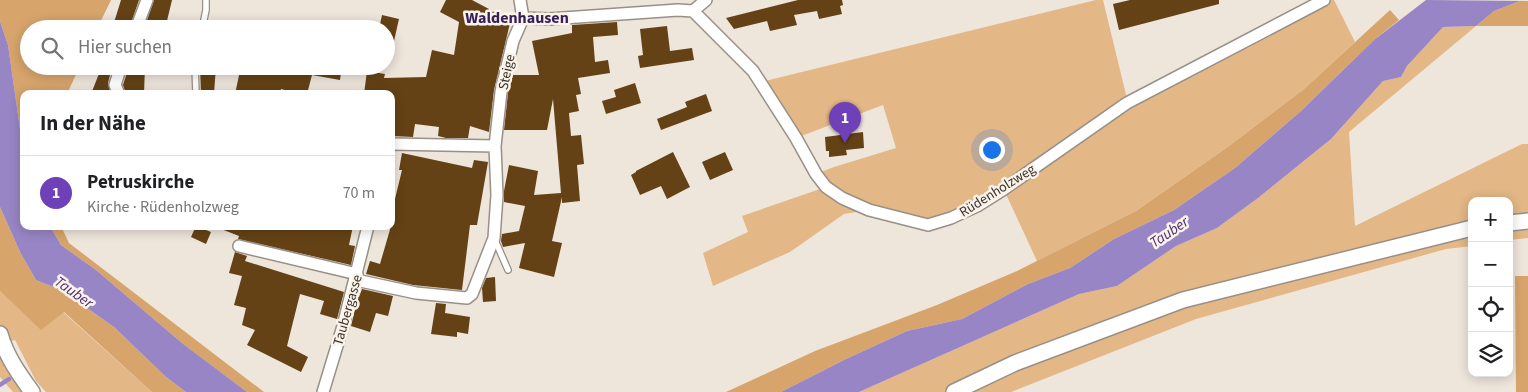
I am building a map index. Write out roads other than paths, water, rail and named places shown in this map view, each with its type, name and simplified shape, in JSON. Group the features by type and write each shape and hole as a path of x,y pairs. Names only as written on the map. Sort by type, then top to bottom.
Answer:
{"main road":[{"path":"1513,223 1528,221"},
{"path":"954,392 1015,363 1184,300 1468,229"},
{"path":"0,334 14,367 32,392"}],"street":[{"path":"139,20 147,0"},
{"path":"520,0 523,18 549,19 678,10 693,11 706,0"},
{"name":"Rüdenholzweg","path":"693,11 753,71 816,174 826,187 842,198 869,210 928,225 951,218 977,206 1004,190 1127,104 1324,0"},
{"name":"Steige","path":"357,277 416,293 467,298 472,294 494,238 497,195 495,146 501,92 513,41 523,18"},
{"path":"117,90 115,85 118,75"},
{"path":"395,144 495,146"},
{"name":"Taubergasse","path":"322,392 357,277 367,230"},
{"path":"239,246 357,277"}],"lane":[{"path":"204,20 206,0"},
{"path":"195,75 196,90"},
{"path":"494,238 508,270"}],"water":[{"name":"Tauber","path":"1426,0 1528,1 1520,1 1494,11 1476,26 1443,27 1407,66 1401,77 1383,81 1331,139 1258,198 1217,228 1176,246 1117,286 1079,294 859,392 781,392 907,331 962,319 1028,284 1070,268 1114,239 1174,210 1235,168 1301,111 1374,40"},
{"name":"Tauber","path":"0,21 8,45 20,129 20,230 52,230 61,245 96,270 182,343 247,392 186,392 166,377 114,327 63,291 36,280 20,252 0,207"}],"waterway":[{"path":"0,385 9,379"}],"place":[{"name":"Petruskirche","path":"845,143"}],"district":[{"name":"Waldenhausen","path":"517,17"}]}
